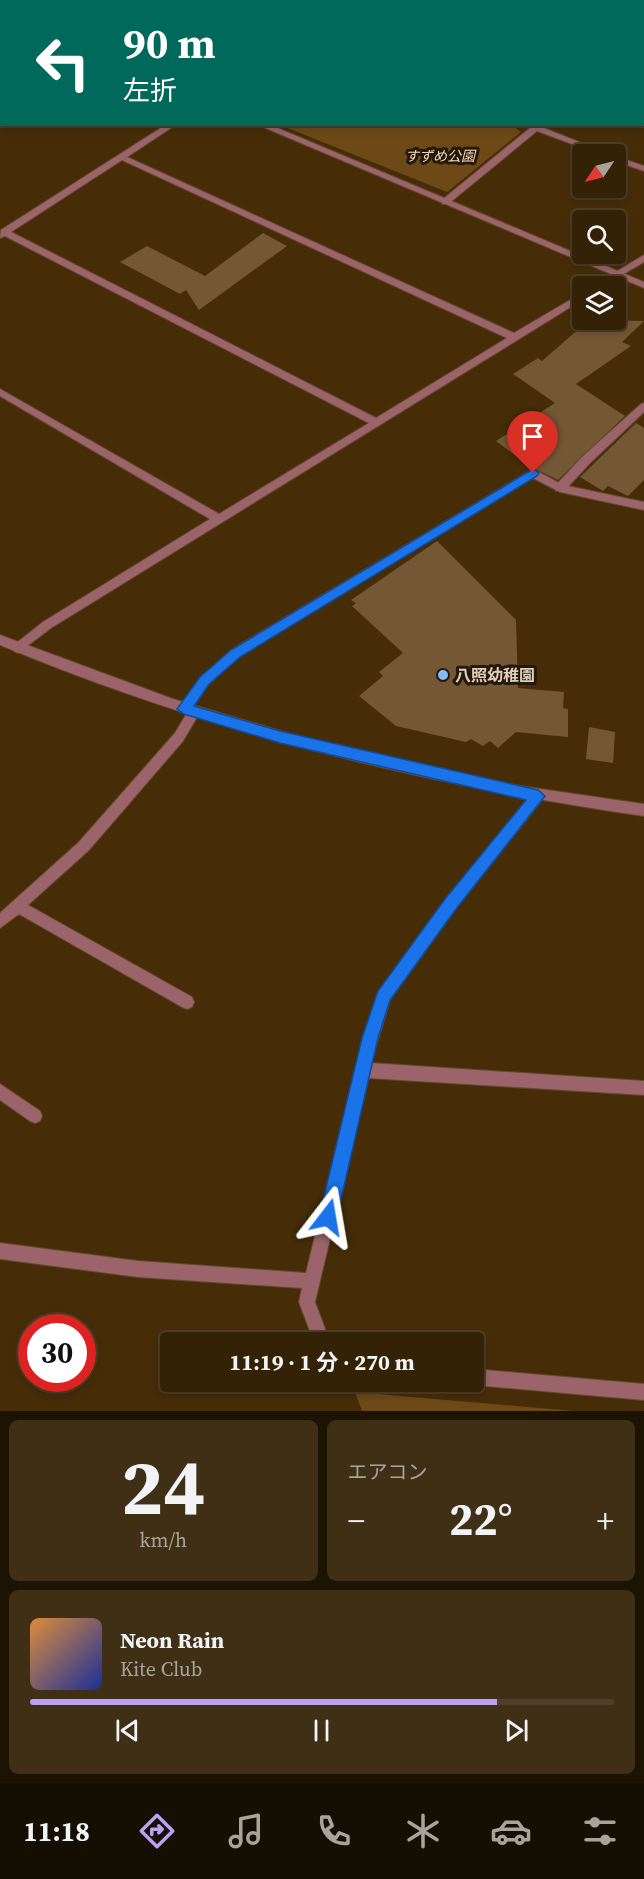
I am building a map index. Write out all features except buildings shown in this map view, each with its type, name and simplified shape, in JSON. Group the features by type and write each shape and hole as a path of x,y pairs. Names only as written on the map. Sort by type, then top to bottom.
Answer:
{"street":[{"path":"2,234 170,126"},
{"path":"265,126 644,285"},
{"path":"530,126 578,144"},
{"path":"446,202 535,128"},
{"path":"121,157 514,337"},
{"path":"626,162 644,169"},
{"path":"2,234 376,422"},
{"path":"614,276 644,258"},
{"path":"18,648 47,625 572,302"},
{"path":"0,392 218,519"},
{"path":"560,488 586,460 644,406"},
{"path":"0,922 84,846 173,744 205,681 235,653 533,473 560,488 644,506"},
{"path":"0,640 189,710 280,737 538,796 644,810"},
{"path":"318,1332 307,1302 370,1038 384,996 451,904 538,796"},
{"path":"18,906 187,1002"},
{"path":"364,1070 644,1088"},
{"path":"0,1091 35,1116"},
{"path":"0,1251 138,1269 312,1281"},
{"path":"484,1378 644,1392"}],"green space":[{"name":"すずめ公園","path":"282,126 513,126 521,132 447,192"},
{"path":"355,1392 574,1411 362,1411"}],"place":[{"name":"八照幼稚園","path":"443,675"}],"route":[{"path":"328,1217 370,1038 384,996 451,904 538,796 280,737 184,709 205,681 235,653 533,473"}]}
